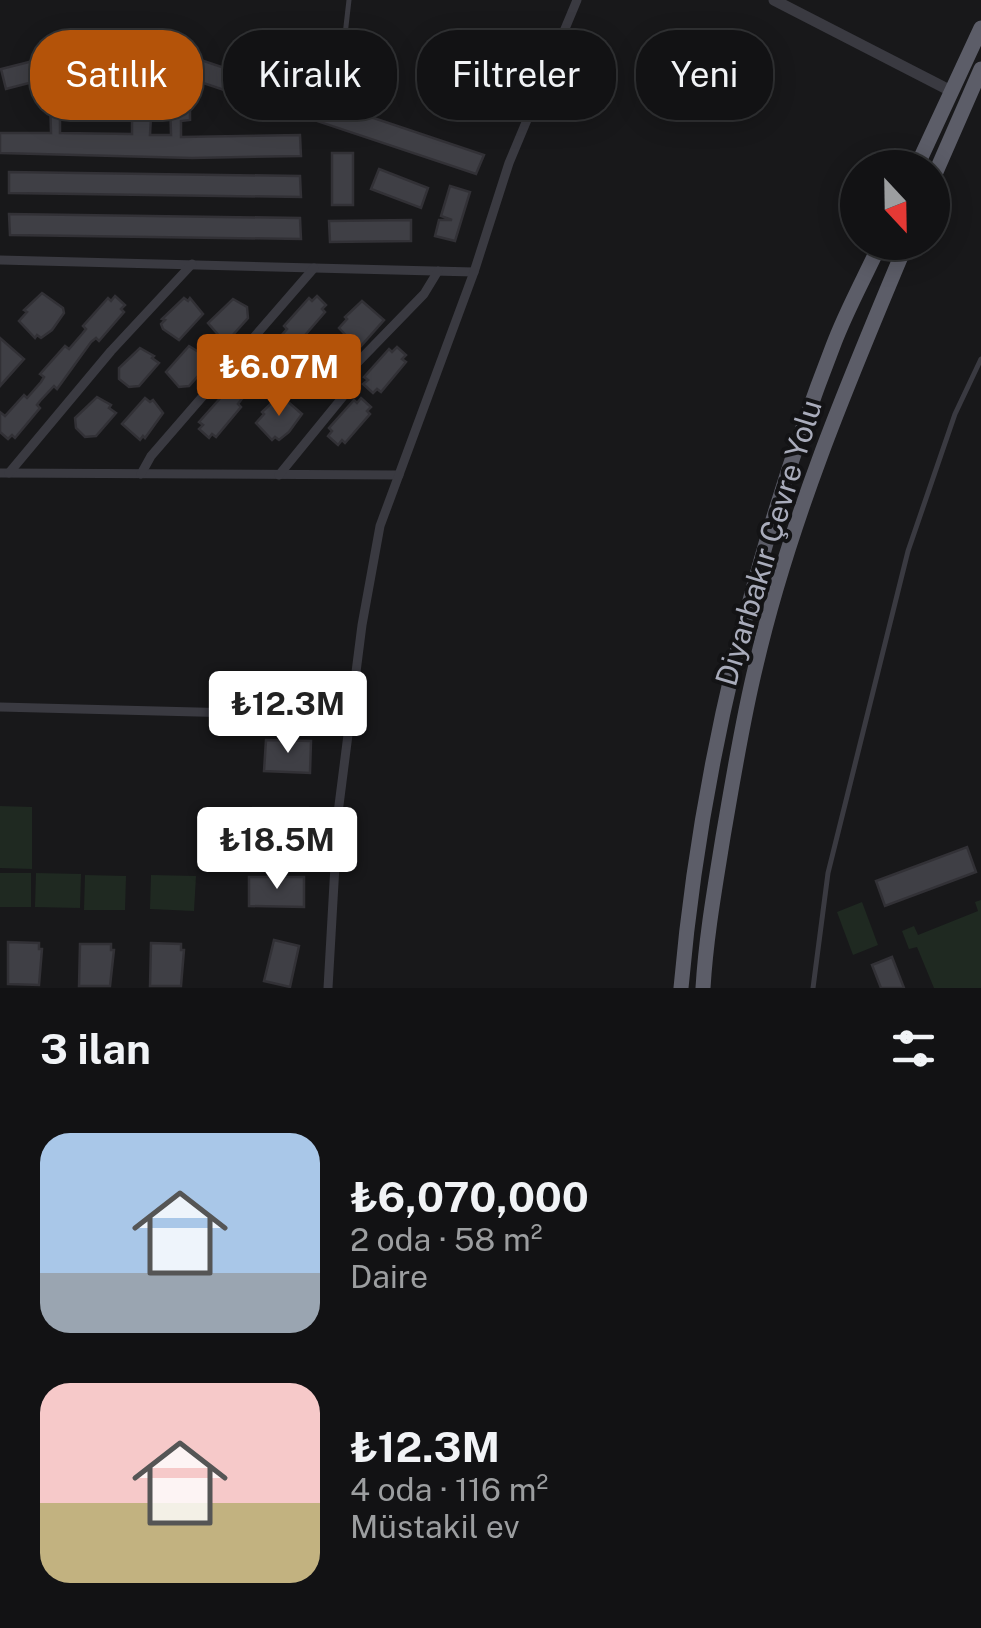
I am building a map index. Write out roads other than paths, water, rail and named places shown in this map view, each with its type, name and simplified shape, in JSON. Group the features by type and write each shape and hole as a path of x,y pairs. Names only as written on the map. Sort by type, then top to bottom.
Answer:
{"highway":[{"path":"924,150 981,28"},
{"path":"950,150 973,109 981,69"},
{"name":"Diyarbakır Çevre Yolu","path":"681,988 708,785 763,553 833,344 873,260"},
{"name":"Diyarbakır Çevre Yolu","path":"703,988 706,946 734,774 756,664 788,554 840,402 899,260"}],"street":[{"path":"328,988 338,812 362,625 380,526 510,163 577,0"},
{"path":"774,0 952,91"},
{"path":"0,260 474,272"},
{"path":"4,473 192,264"},
{"path":"142,474 152,456 314,268"},
{"path":"278,475 346,393 356,364 424,294 438,272"},
{"path":"4,473 398,476"},
{"path":"0,707 352,716"}],"lane":[{"path":"346,30 349,0"},
{"path":"813,988 828,873 908,551 955,414 981,359"}]}
